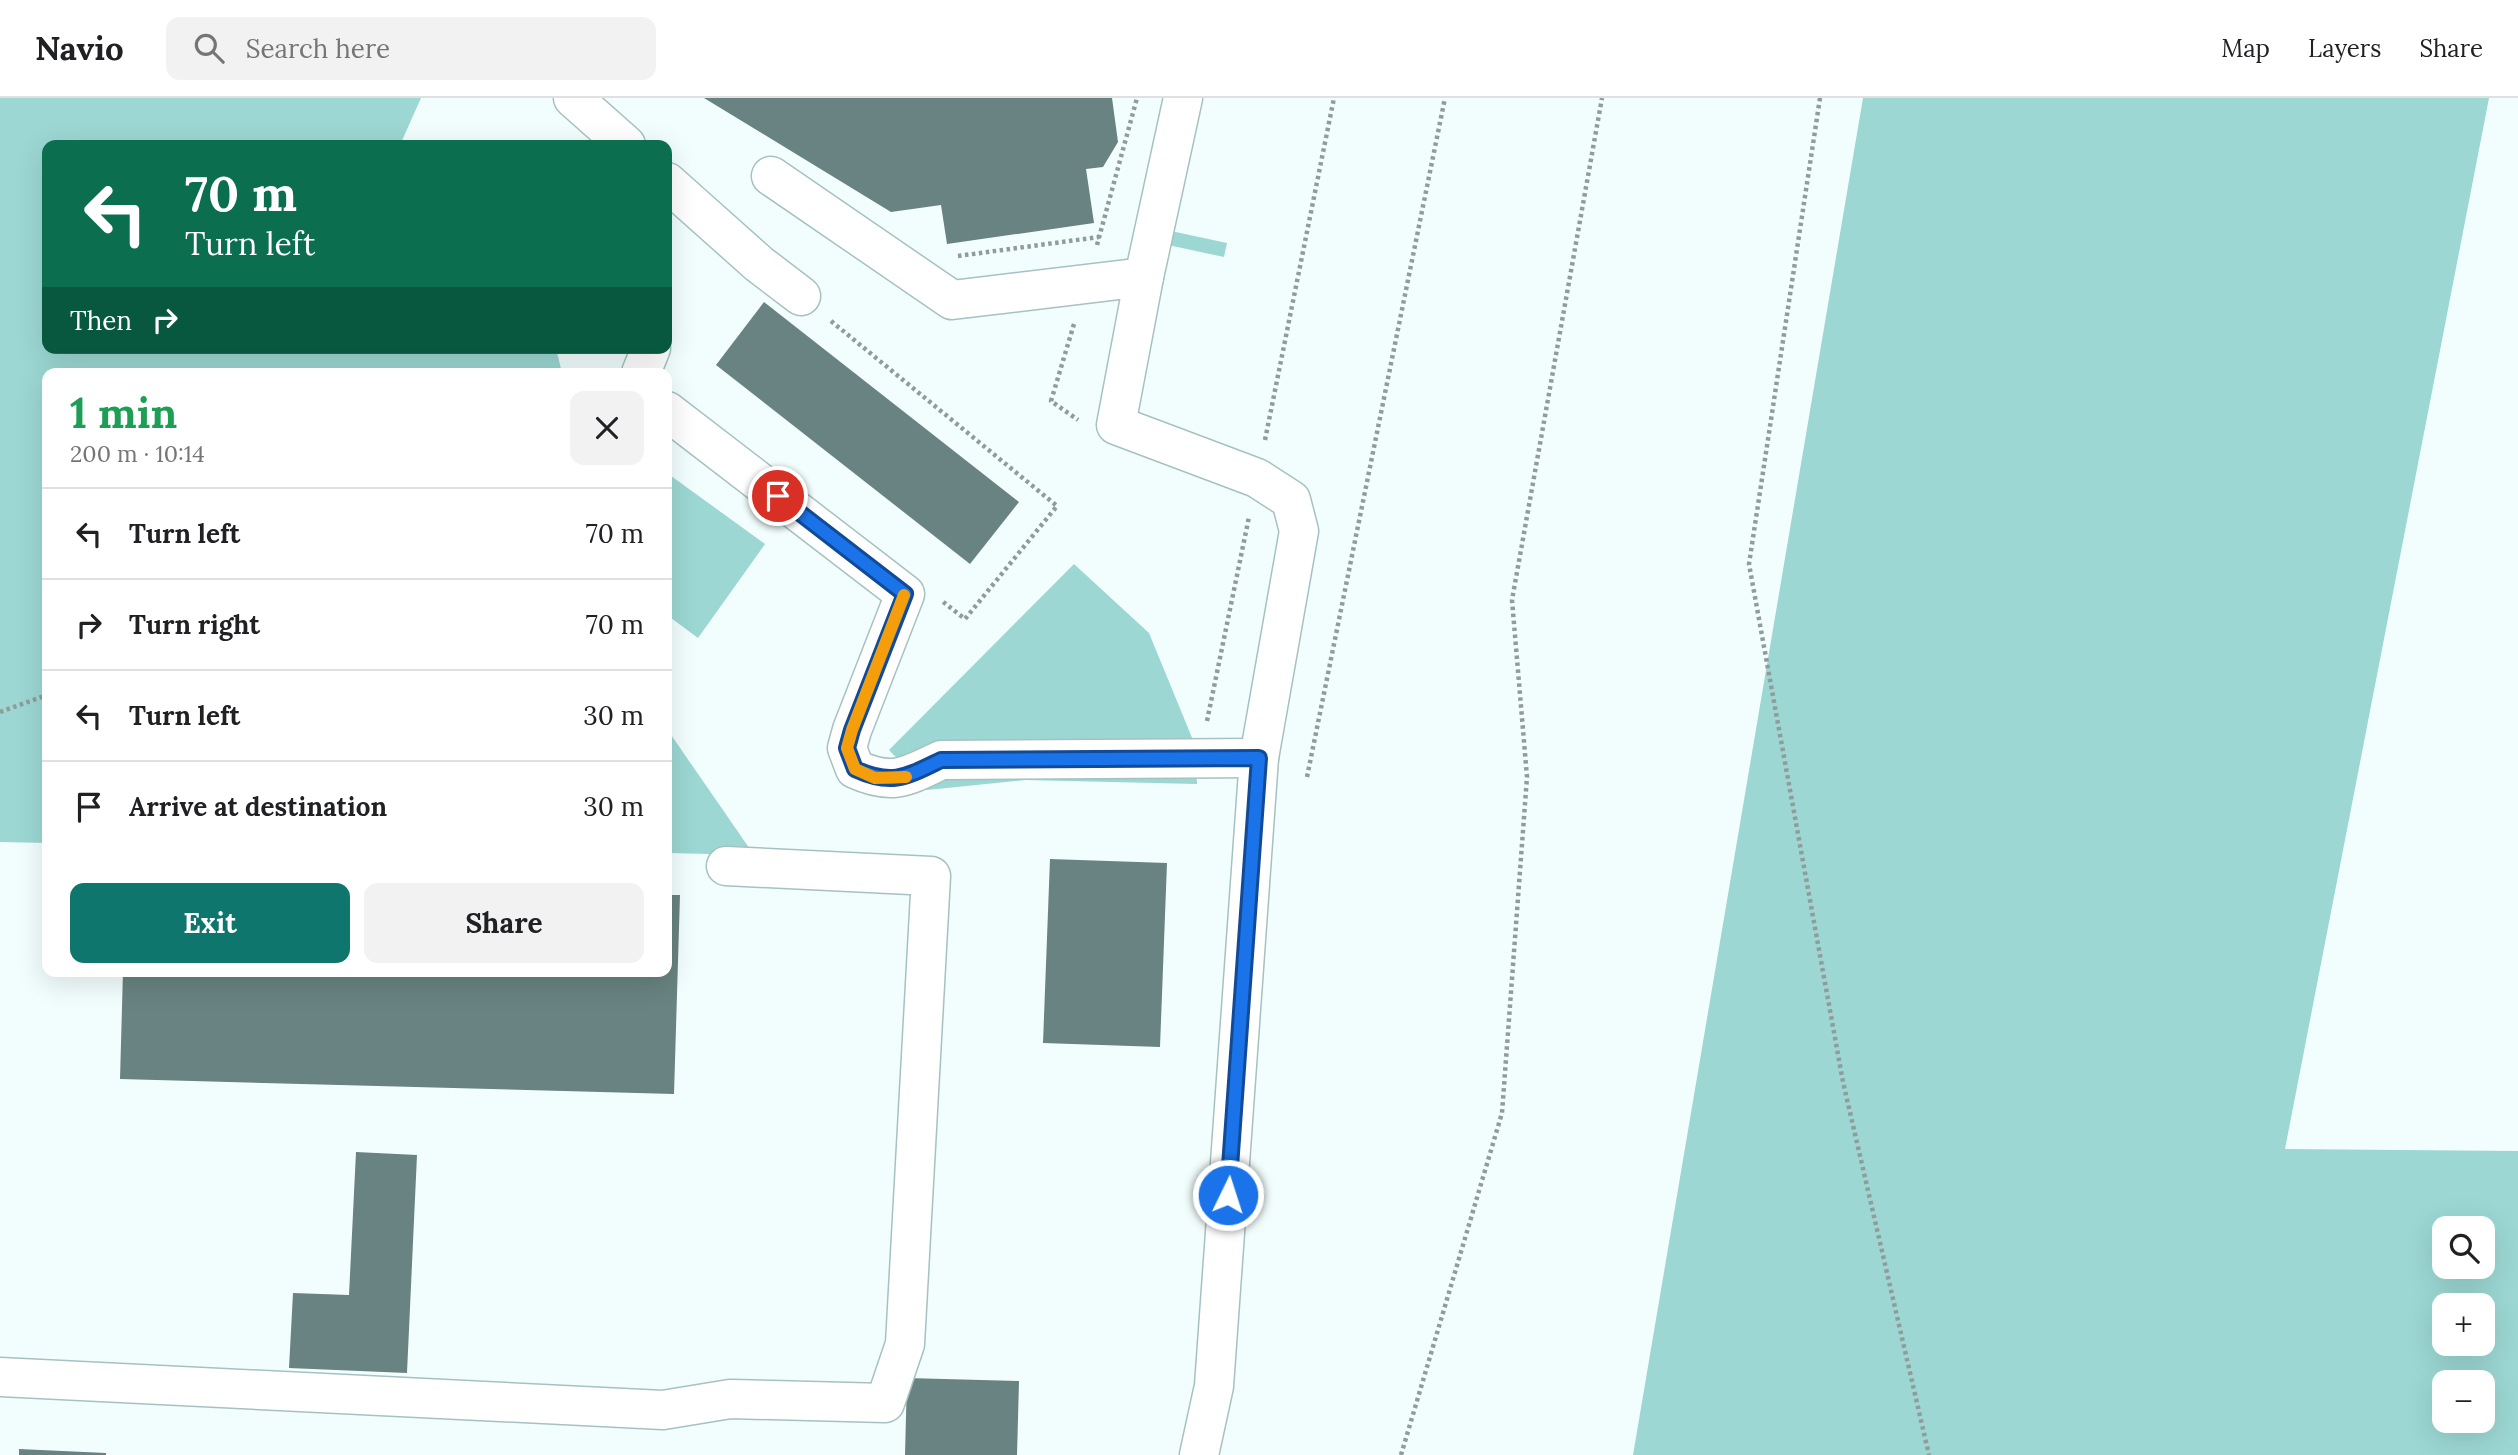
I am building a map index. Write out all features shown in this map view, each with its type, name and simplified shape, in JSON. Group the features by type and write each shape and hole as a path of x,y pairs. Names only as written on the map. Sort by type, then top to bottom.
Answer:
{"lane":[{"path":"573,98 620,140"},
{"path":"1183,98 1144,277 1116,425 1257,478 1291,500 1299,531 1259,758 1214,1385 1199,1455"},
{"path":"771,176 952,300 1144,277"},
{"path":"672,186 759,264 801,296"},
{"path":"672,415 905,594 852,730 847,748 855,769 875,778 906,777 941,760 1259,758"},
{"path":"0,1377 663,1410 730,1399 885,1403 905,1344 931,876 726,866"}],"path":[{"path":"1206,725 1334,98"},
{"path":"1307,777 1444,98"},
{"path":"1401,1455 1502,1113 1527,777 1512,600 1602,98"},
{"path":"1820,98 1749,564 1843,1083 1929,1455"},
{"path":"945,258 1099,237"},
{"path":"801,296 1057,506 965,619 917,580 905,594"},
{"path":"0,712 42,697"}],"shaded area":[{"path":"0,98 421,98 402,140 42,140 42,354 557,354 561,368 42,368 42,843 0,842"},
{"path":"1863,98 2489,98 2285,1149 2518,1151 2518,1455 1633,1455"},
{"path":"1171,231 1227,243 1224,257 1168,245"},
{"path":"672,477 765,544 698,638 672,619"},
{"path":"1074,564 1149,633 1195,745 1197,784 1025,780 927,790 889,750"},
{"path":"672,736 754,855 672,853"}],"building":[{"path":"704,98 1112,98 1118,142 1103,167 1086,169 1094,223 947,244 941,205 891,212"},
{"path":"764,302 1019,502 970,564 716,365"},
{"path":"1050,859 1167,863 1160,1047 1043,1043"},
{"path":"672,895 680,895 674,1094 120,1079 123,977 672,977"},
{"path":"356,1152 417,1155 407,1373 289,1368 293,1293 349,1295"},
{"path":"907,1378 1019,1381 1017,1455 905,1455"},
{"path":"19,1449 106,1453 106,1455 19,1455"}],"slow traffic":[{"path":"904,595 847,748 855,769 875,778 906,777"}],"route":[{"path":"778,496 905,594 852,730 847,748 855,769 875,778 906,777 941,760 1259,758 1228,1195"}]}
